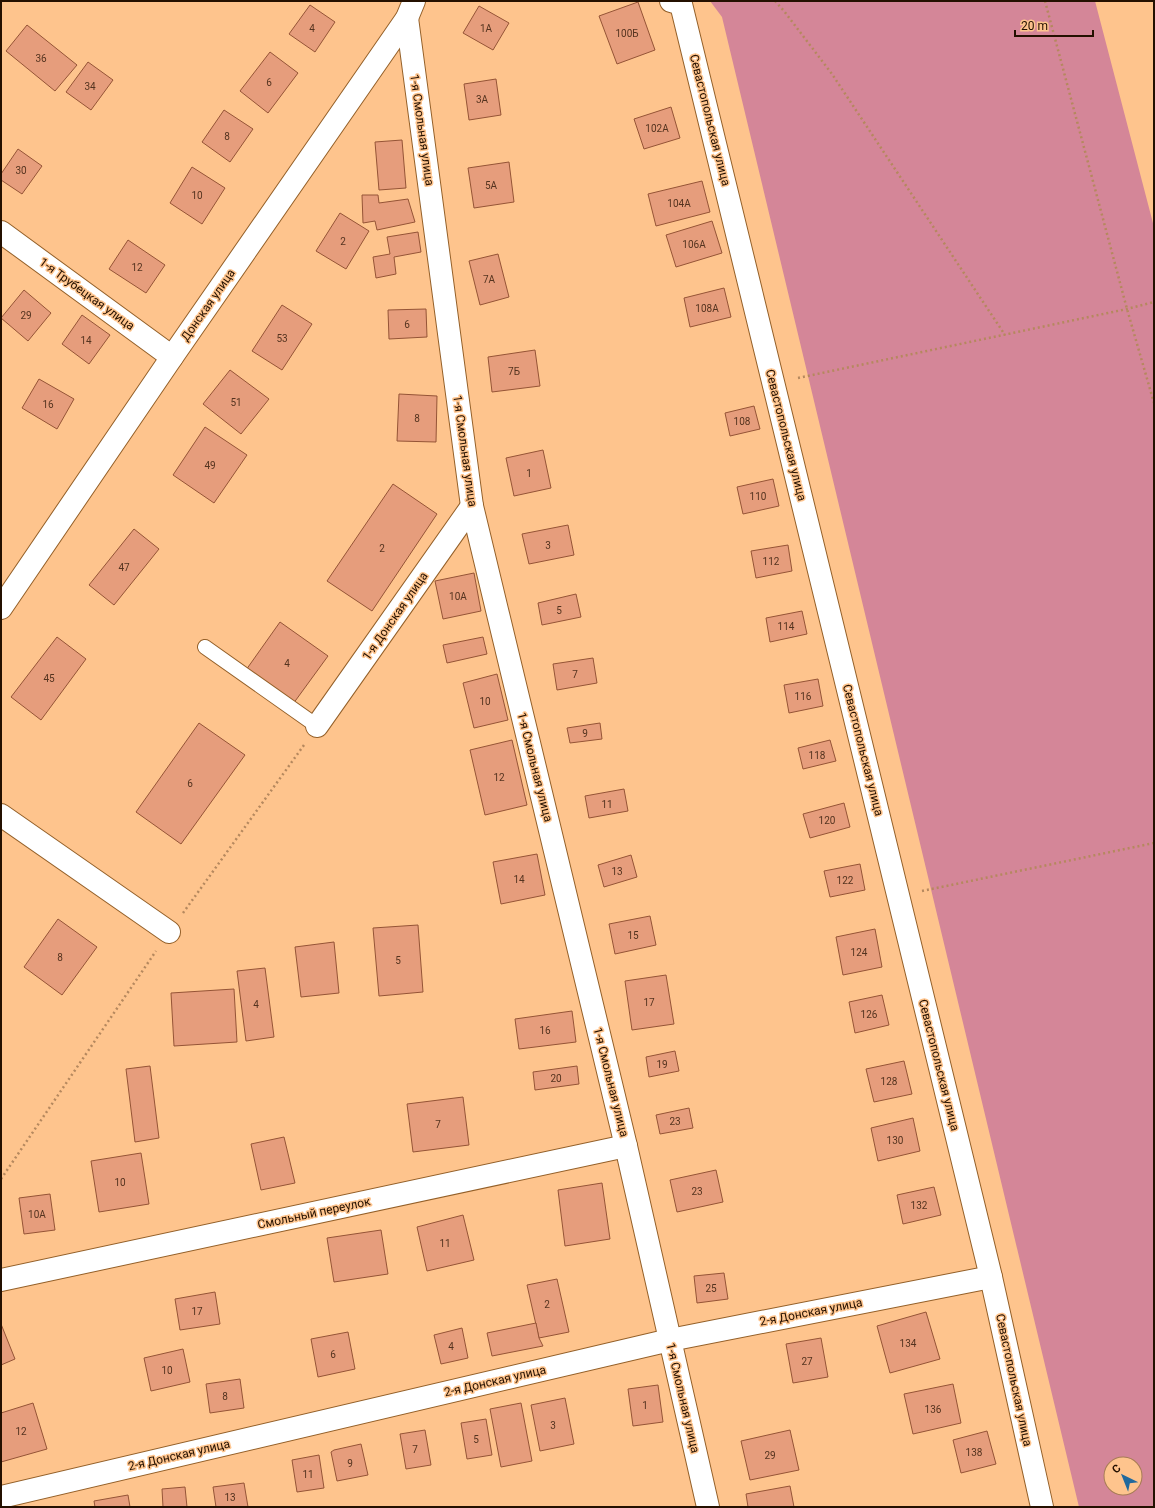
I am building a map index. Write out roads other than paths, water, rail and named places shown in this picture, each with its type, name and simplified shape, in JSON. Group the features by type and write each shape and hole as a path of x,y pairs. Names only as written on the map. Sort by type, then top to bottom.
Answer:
{"street":[{"name":"Севастопольская улица","path":"671,1 682,4 991,1277 1042,1507"},
{"name":"Донская улица","path":"2,603 410,10"},
{"name":"1-я Смольная улица","path":"410,10 472,506 626,1146 708,1507"},
{"name":"1-я Трубецкая улица","path":"1,232 172,357"},
{"name":"1-я Донская улица","path":"317,726 472,506"},
{"path":"1,815 169,932"},
{"name":"Смольный переулок","path":"1,1280 626,1146"},
{"name":"2-я Донская улица","path":"1,1497 670,1340 991,1277"}],"lane":[{"path":"206,647 317,726"}]}
